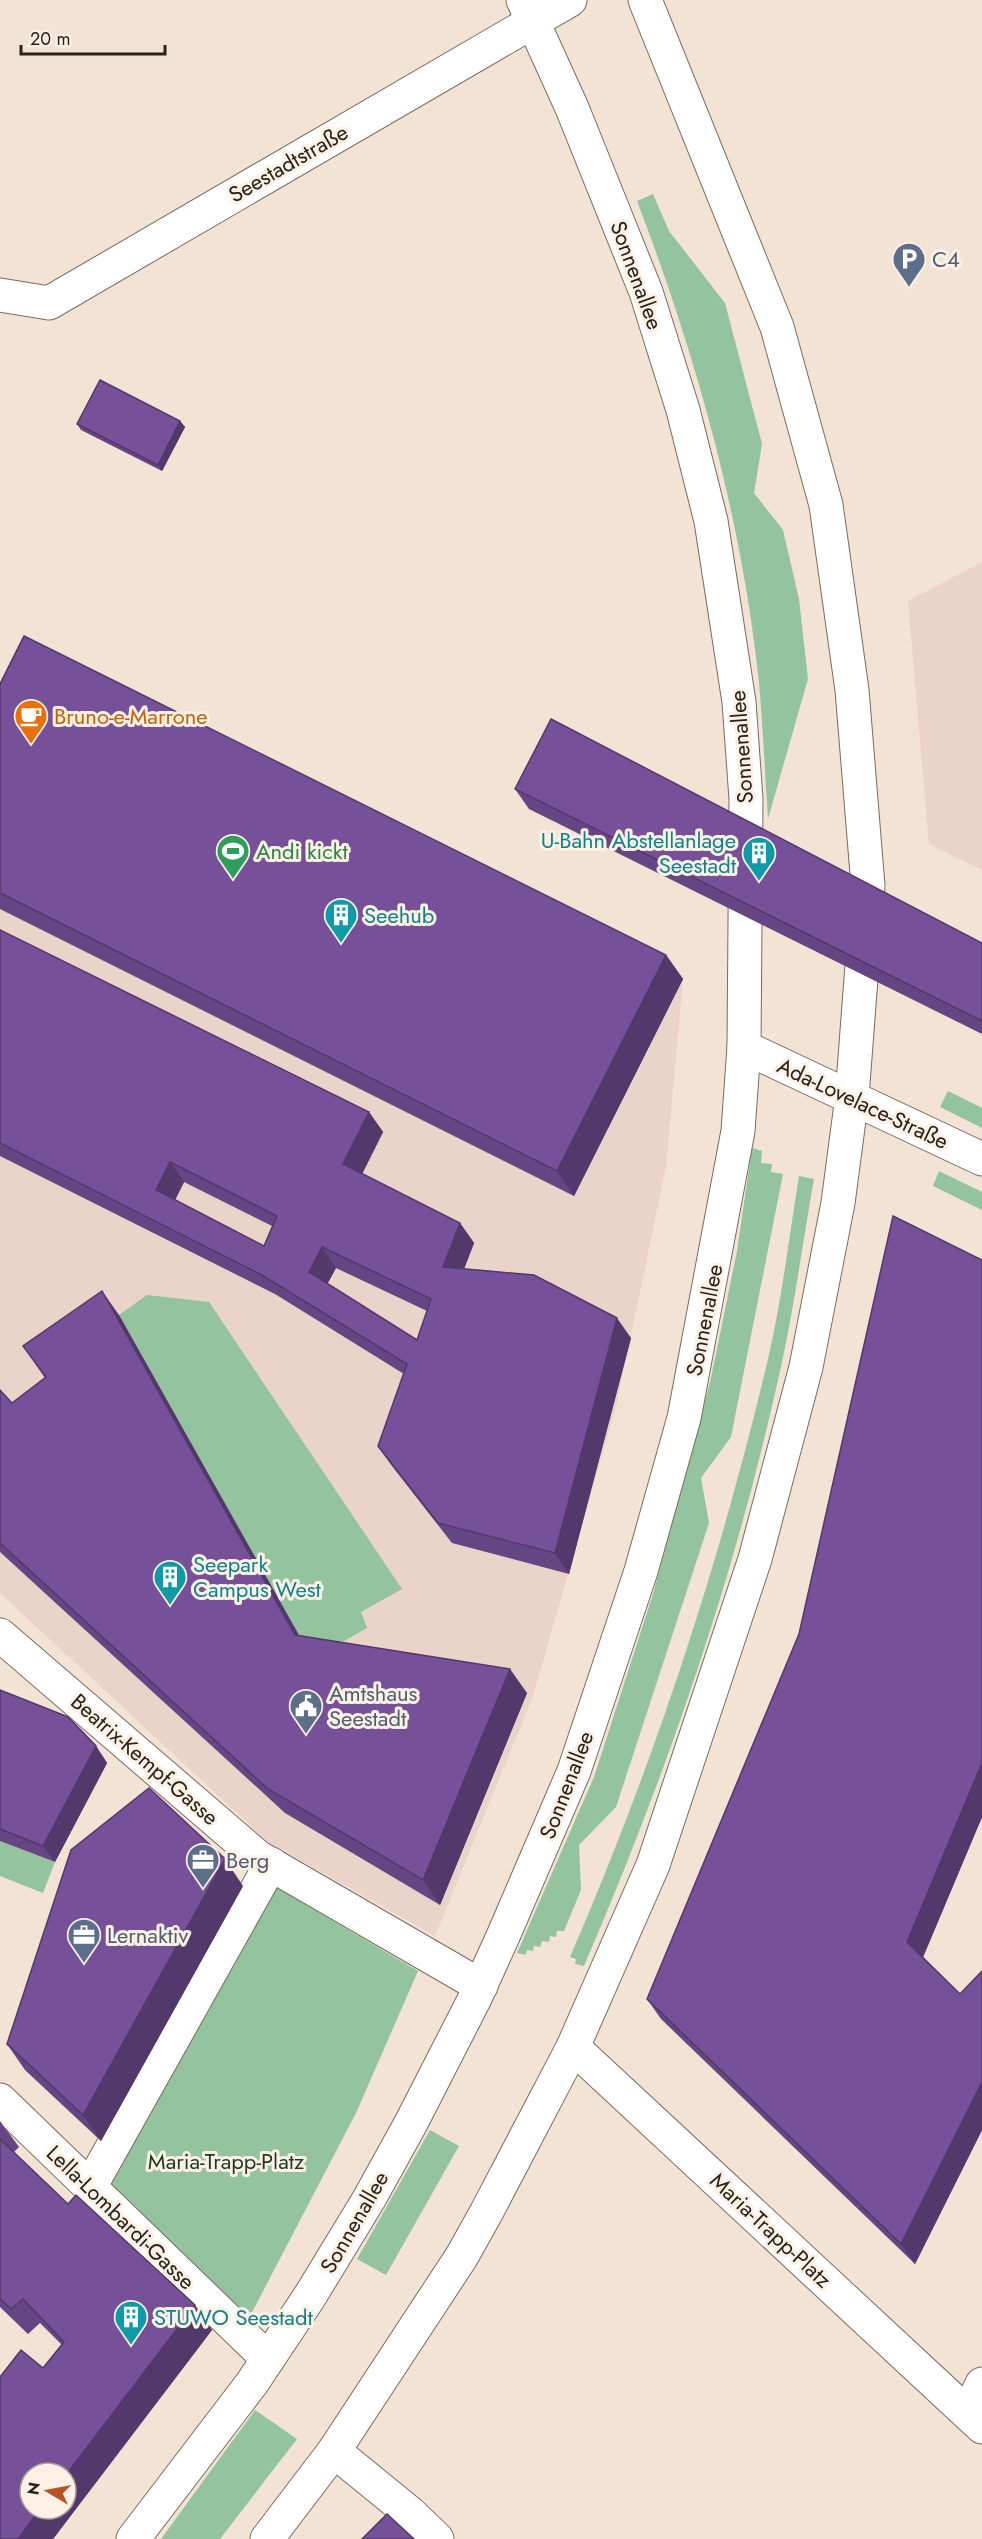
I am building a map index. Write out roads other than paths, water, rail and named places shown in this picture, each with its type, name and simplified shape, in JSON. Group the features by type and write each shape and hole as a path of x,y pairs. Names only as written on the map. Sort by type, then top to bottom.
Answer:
{"street":[{"name":"Seestadtstraße","path":"0,295 49,303 528,10 570,0"},
{"path":"267,2539 334,2451 462,2256 531,2132 573,2047 653,1865 755,1559 806,1367 838,1203 852,1097 868,886 852,690 826,505 777,327 645,0"},
{"name":"Sonnenallee","path":"133,2539 268,2359 310,2296 369,2199 481,1986 574,1771 641,1570 681,1429 738,1131 744,1047 746,800 739,702 711,521 683,410 646,292 576,118 528,10"},
{"name":"Ada-Lovelace-Straße","path":"744,1047 982,1159"},
{"name":"Beatrix-Kempf-Gasse","path":"0,1635 258,1857 481,1986"},
{"path":"90,2187 271,1864"},
{"name":"Maria-Trapp-Platz","path":"573,2047 975,2420"},
{"name":"Lella-Lombardi-Gasse","path":"0,2100 268,2359"},
{"path":"975,2420 982,2384"},
{"path":"334,2451 410,2513 437,2539"}],"place":[{"name":"C4","path":"909,288"},
{"name":"Bruno-e-Marrone","path":"31,745"},
{"name":"Andi kickt","path":"233,880"},
{"name":"U-Bahn Abstellanlage Seestadt","path":"759,882"},
{"name":"Seehub","path":"341,944"},
{"name":"Seepark Campus West","path":"170,1606"},
{"name":"Amtshaus Seestadt","path":"306,1735"},
{"name":"Berg","path":"203,1889"},
{"name":"Lernaktiv","path":"84,1964"},
{"name":"STUWO Seestadt","path":"131,2346"}]}
